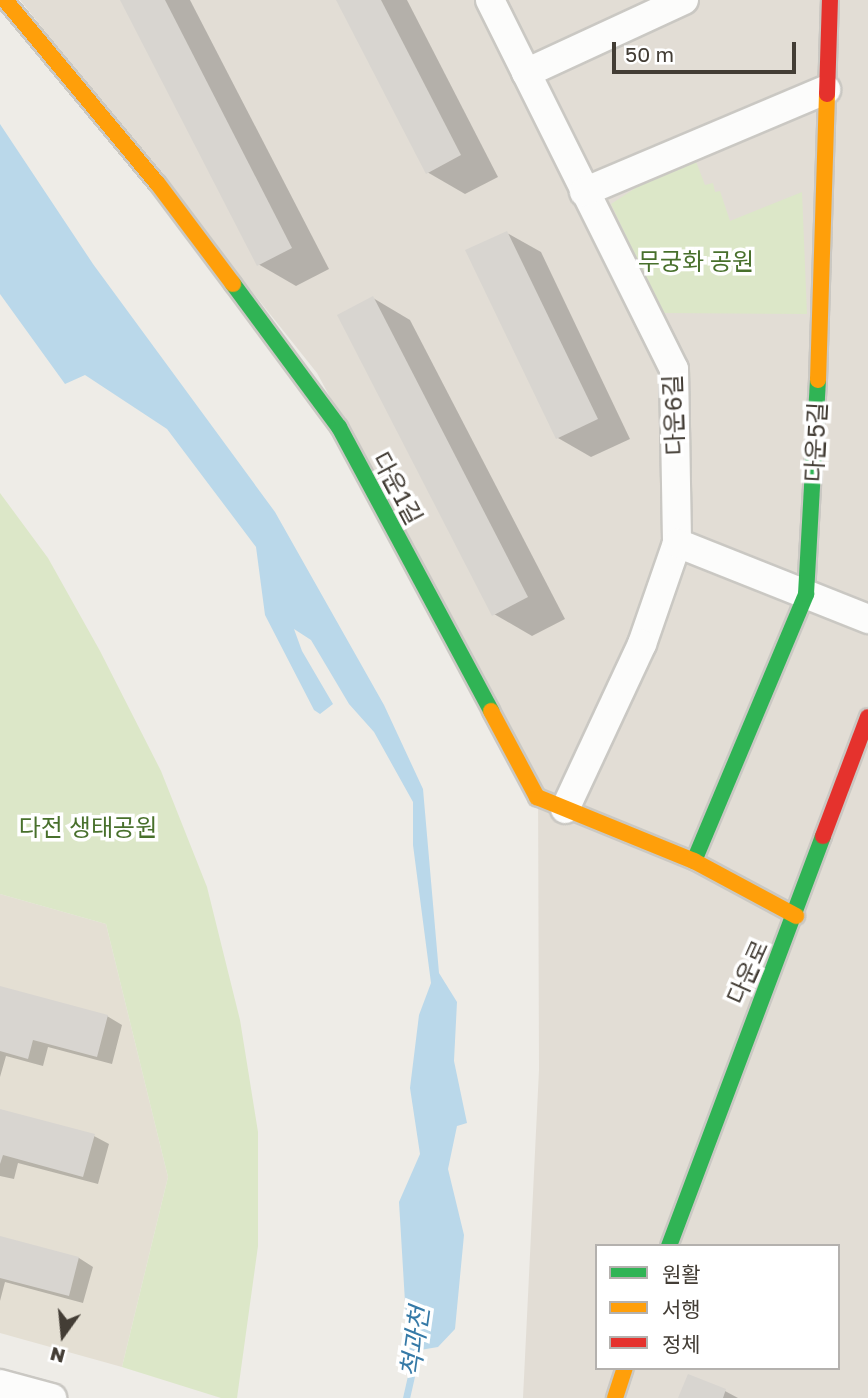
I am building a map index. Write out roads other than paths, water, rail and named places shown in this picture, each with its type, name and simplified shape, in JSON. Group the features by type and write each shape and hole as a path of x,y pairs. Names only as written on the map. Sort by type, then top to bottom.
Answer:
{"street":[{"name":"다운1길","path":"5,0 158,184 339,427 537,797 694,861 796,916"},
{"name":"다운6길","path":"489,0 674,369 677,543 642,644 565,808"},
{"path":"526,73 684,0"},
{"name":"다운5길","path":"694,861 806,594 820,344 830,0"},
{"path":"584,192 826,90"},
{"path":"677,543 868,619"},
{"name":"다운로","path":"670,1244 748,1028 796,916 868,717"},
{"path":"615,1398 624,1370"},
{"path":"0,1384 52,1398"}],"water":[{"path":"0,124 93,264 275,512 384,705 423,789 439,973 457,1002 454,1061 467,1123 457,1126 448,1169 464,1235 455,1329 438,1347 408,1352 399,1202 420,1154 410,1088 419,1015 431,983 413,845 413,802 374,732 349,704 311,640 294,629 302,651 333,704 320,714 314,710 265,615 256,547 167,429 85,375 65,384 0,294"}],"waterway":[{"name":"척과천","path":"406,1398 419,1341"}],"park label":[{"name":"무궁화 공원","path":"696,261"},
{"name":"다전 생태공원","path":"88,827"}]}
